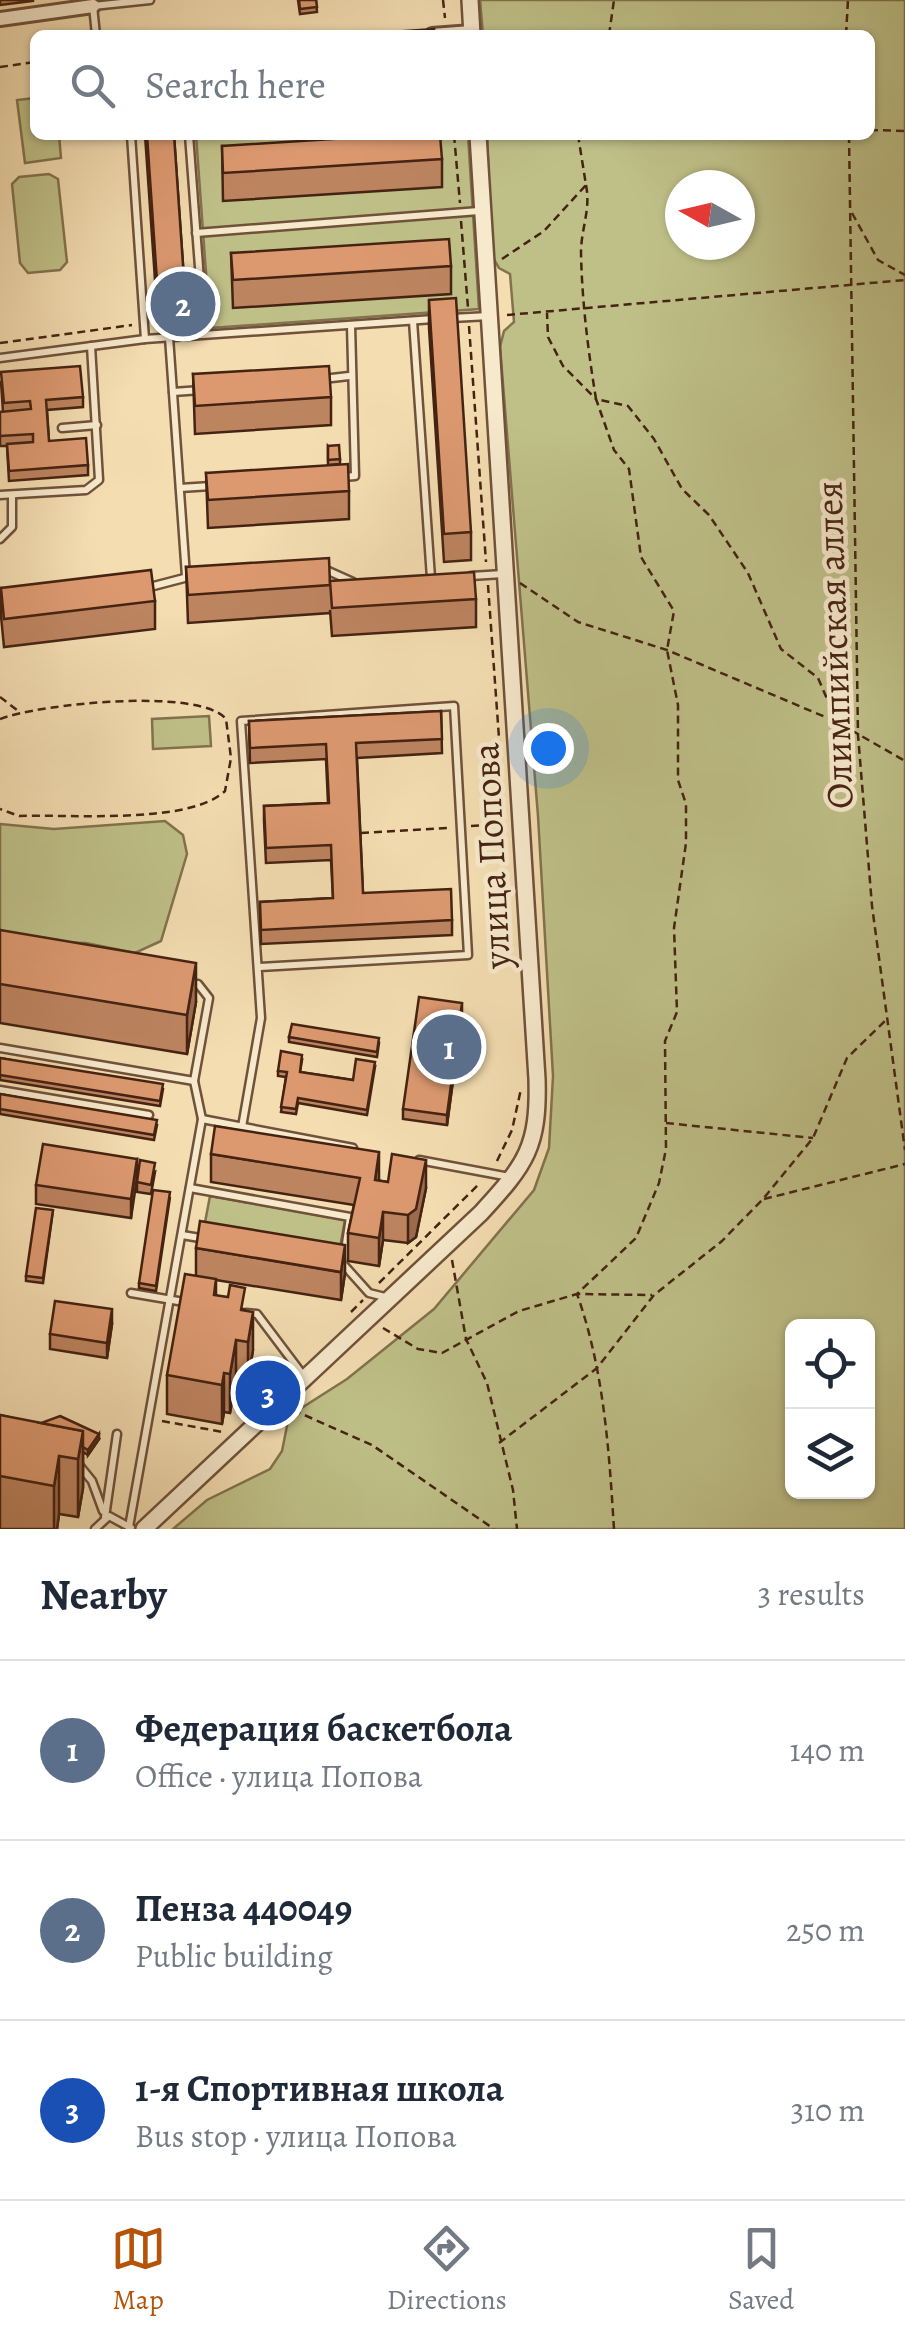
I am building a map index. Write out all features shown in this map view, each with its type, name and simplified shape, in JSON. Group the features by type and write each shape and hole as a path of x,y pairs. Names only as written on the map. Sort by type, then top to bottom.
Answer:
{"street":[{"path":"470,0 472,30"},
{"path":"0,20 93,3"},
{"name":"улица Попова","path":"135,1528 278,1403 449,1242 513,1178 535,1142 538,1111 522,822 478,140"}],"lane":[{"path":"96,30 93,3 150,0"},
{"path":"130,140 145,339"},
{"path":"189,140 204,334"},
{"path":"196,233 484,211"},
{"path":"0,358 168,337 490,316"},
{"path":"413,321 431,578"},
{"path":"336,478 354,476 349,376 351,325"},
{"path":"168,337 186,576"},
{"path":"0,495 86,490 96,484 100,472 91,346"},
{"path":"310,380 349,376"},
{"path":"173,392 212,389"},
{"path":"62,428 97,425"},
{"path":"180,488 225,485"},
{"path":"0,539 12,528 12,495"},
{"path":"318,569 361,582"},
{"path":"468,576 506,574"},
{"path":"133,589 207,575"},
{"path":"414,579 450,577"},
{"path":"242,1126 260,1018 260,966 242,721 454,706 468,955 260,966"},
{"path":"105,1517 119,1518 135,1528 202,1119 194,1081 209,998 198,984 178,982"},
{"path":"0,1048 194,1081"},
{"path":"0,1090 149,1115"},
{"path":"202,1119 356,1148"},
{"path":"414,1160 513,1178"},
{"path":"190,1188 350,1217 343,1264"},
{"path":"182,1235 218,1241"},
{"path":"325,1260 343,1264 369,1293 390,1298"},
{"path":"132,1293 188,1303"},
{"path":"240,1312 257,1314 305,1378"},
{"path":"94,1529 105,1517 116,1434"},
{"path":"70,1461 89,1476 105,1517"}],"path":[{"path":"443,0 446,30"},
{"path":"610,30 614,0"},
{"path":"846,30 848,0"},
{"path":"0,67 30,63"},
{"path":"875,130 905,131"},
{"path":"454,140 501,766"},
{"path":"577,1294 636,1238 660,1183 665,1040 677,1012 674,928 686,842 686,804 678,780 678,705 668,650 674,611 641,557 629,469 614,450 596,399 585,310 581,230 590,206 579,140"},
{"name":"Олимпийская аллея","path":"849,140 858,735 872,906 905,1150"},
{"path":"488,270 544,231 586,185"},
{"path":"851,212 878,260 905,277"},
{"path":"490,316 905,277"},
{"path":"548,312 548,336 564,366 596,399 628,406 654,439 682,489 709,516 748,573 781,649 818,678 836,722"},
{"path":"0,343 144,324"},
{"path":"506,574 578,622 668,650 836,722 905,761"},
{"path":"0,698 18,712"},
{"path":"0,719 18,712 127,703 203,704 226,719 230,775 225,790 216,799 180,809 19,816 0,809"},
{"path":"360,833 522,822"},
{"path":"499,1443 597,1368 654,1295 722,1241 763,1200 813,1138 847,1058 888,1018"},
{"path":"346,1318 490,1174 512,1130 523,1081"},
{"path":"665,1123 813,1138"},
{"path":"763,1200 905,1164"},
{"path":"449,1242 466,1339 487,1382 513,1490 517,1529"},
{"path":"577,1294 597,1368 607,1430 614,1529"},
{"path":"368,1318 418,1350 442,1353 519,1310 577,1294 654,1295"},
{"path":"278,1403 372,1445 494,1529"},
{"path":"151,1419 229,1433 216,1445"}],"green space":[{"path":"480,0 905,0 905,1529 173,1529 207,1500 270,1469 282,1451 289,1416 347,1379 434,1309 534,1190 549,1148 553,1076 538,816 500,347 504,331 514,322 510,274 499,268 492,256 487,140 875,140 875,30 483,30"},
{"path":"30,99 30,140 59,140 61,158 25,163 17,100"},
{"path":"196,140 468,140 479,309 210,328"},
{"path":"49,174 58,179 67,262 60,270 28,273 20,263 12,184 19,177"},
{"path":"209,716 211,746 153,749 152,719"},
{"path":"165,821 183,835 187,854 161,941 135,953 86,943 0,941 0,824 54,829"},
{"path":"210,1196 345,1220 338,1258 203,1233"}],"building":[{"path":"299,0 316,0 317,7 300,9"},
{"path":"147,140 174,140 184,279 157,281"},
{"path":"316,140 440,140 442,159 223,173 222,146"},
{"path":"449,239 451,266 233,280 231,253"},
{"path":"456,298 471,532 444,534 429,300"},
{"path":"80,366 83,397 46,400 49,441 86,438 88,465 9,471 7,444 33,442 33,434 0,436 0,412 31,409 30,401 4,403 1,372"},
{"path":"329,366 331,397 195,406 193,374"},
{"path":"339,445 340,459 328,460 328,446"},
{"path":"348,464 349,491 208,500 206,473"},
{"path":"329,558 330,585 188,595 186,567"},
{"path":"151,570 155,601 4,619 1,588"},
{"path":"474,572 476,599 332,608 330,581"},
{"path":"441,711 442,739 356,743 363,893 451,889 452,920 261,930 260,902 333,898 331,845 266,848 264,806 329,803 326,744 250,748 249,721"},
{"path":"0,930 196,963 187,1015 0,984"},
{"path":"419,997 462,1003 447,1115 403,1109"},
{"path":"292,1024 379,1038 377,1052 289,1037"},
{"path":"281,1051 302,1055 300,1072 353,1080 356,1059 375,1062 367,1110 298,1098 296,1109 281,1107 287,1072 278,1071"},
{"path":"0,1058 163,1084 160,1101 0,1075"},
{"path":"0,1094 157,1120 154,1135 0,1109"},
{"path":"215,1126 379,1152 375,1180 388,1182 392,1154 426,1160 416,1209 408,1215 383,1212 379,1238 348,1233 360,1178 211,1154"},
{"path":"43,1144 137,1159 131,1199 36,1185"},
{"path":"140,1160 155,1163 151,1185 137,1182"},
{"path":"153,1190 170,1192 156,1286 139,1283"},
{"path":"36,1208 53,1210 43,1278 26,1276"},
{"path":"200,1221 345,1245 341,1272 196,1248"},
{"path":"185,1274 216,1279 214,1295 228,1297 230,1285 245,1288 241,1310 253,1312 248,1342 236,1340 230,1374 224,1373 222,1385 167,1375"},
{"path":"55,1301 112,1309 107,1343 50,1334"},
{"path":"0,1415 83,1431 78,1459 59,1456 54,1486 0,1476"},
{"path":"60,1416 99,1434 88,1450 83,1447 83,1431 41,1423"}],"place":[{"name":"Пенза 440049","path":"183,304"},
{"name":"Федерация баскетбола","path":"449,1047"},
{"name":"1-я Спортивная школа","path":"268,1393"}]}
